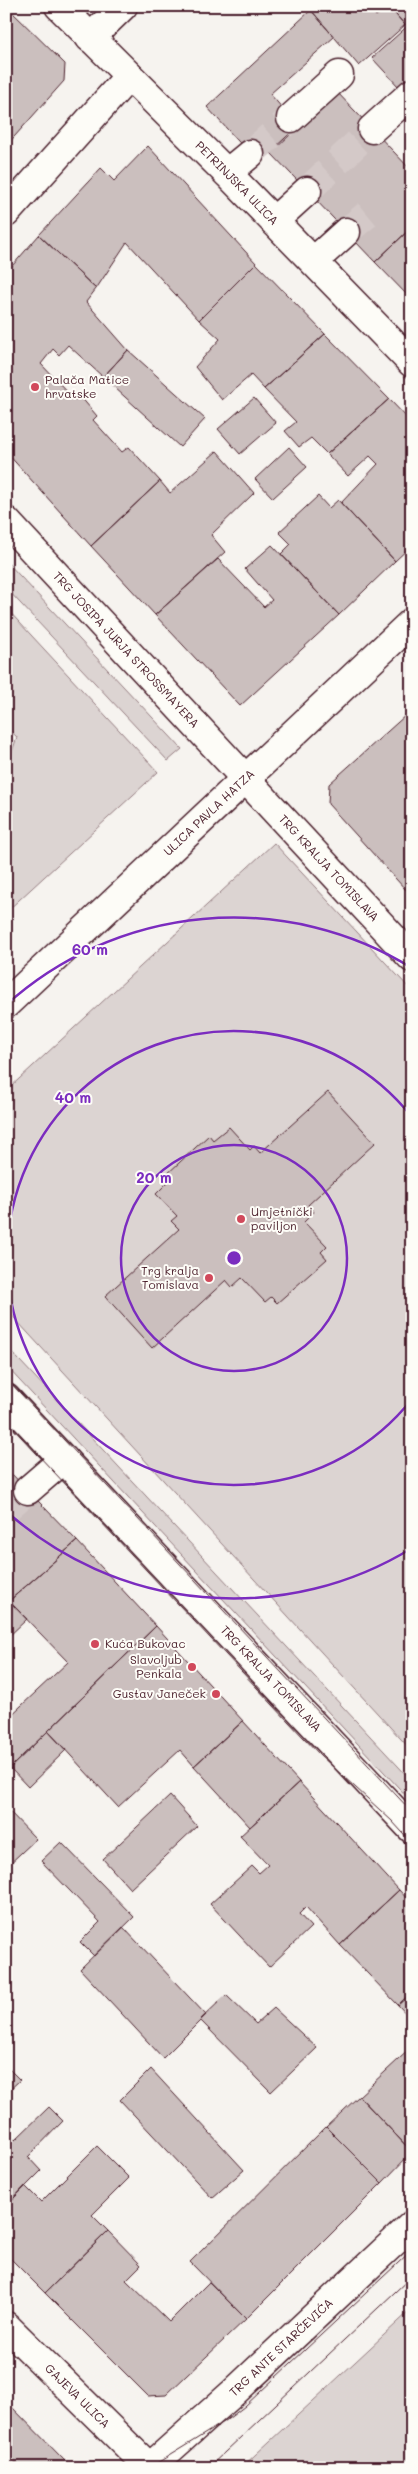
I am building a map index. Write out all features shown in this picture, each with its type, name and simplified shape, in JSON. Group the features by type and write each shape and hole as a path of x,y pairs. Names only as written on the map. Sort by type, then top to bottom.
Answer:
{"street":[{"name":"PETRINJSKA ULICA","path":"59,6 227,173 412,363"},
{"path":"90,38 123,6"},
{"path":"291,118 339,75"},
{"path":"6,213 129,76"},
{"path":"372,130 412,93"},
{"path":"227,173 250,154"},
{"path":"274,221 306,191"},
{"path":"314,261 346,232"},
{"name":"TRG JOSIPA JURJA STROSSMAYERA","path":"6,521 245,780"},
{"name":"ULICA PAVLA HATZA","path":"6,1004 412,622"},
{"name":"TRG KRALJA TOMISLAVA","path":"245,780 412,958"},
{"name":"TRG KRALJA TOMISLAVA","path":"6,1398 412,1829"},
{"path":"28,1490 64,1459"},
{"name":"TRG ANTE STARČEVIĆA","path":"149,2468 233,2393 412,2225"},
{"name":"GAJEVA ULICA","path":"6,2326 149,2468"}],"shaded area":[{"path":"6,561 182,749 168,761 6,588"},
{"path":"6,608 158,772 6,912 6,769 17,737 6,727"},
{"name":"Trg kralja Tomislava","path":"274,843 412,991 412,1751 6,1309 6,1091"},
{"path":"6,1346 412,1781 412,1802 6,1366"},
{"path":"412,2309 412,2468 241,2468"}],"building":[{"path":"6,6 65,64 64,81 6,146"},
{"path":"315,6 367,6 376,16 388,6 405,25 359,66 311,10"},
{"path":"388,6 412,6 412,19 405,25"},
{"path":"311,10 334,37 270,94 298,126 258,163 207,107"},
{"path":"412,22 412,76 399,87 372,58"},
{"path":"336,91 412,171 412,227 375,262 271,153"},
{"path":"148,146 256,263 199,320 127,242 96,289 39,235 101,168 114,181"},
{"path":"412,227 412,300 375,262"},
{"name":"Palača Matice hrvatske","path":"39,235 96,289 86,302 128,350 103,377 68,345 59,355 53,349 41,364 75,400 80,396 97,416 93,420 122,452 129,447 160,481 91,546 6,452 6,273"},
{"path":"256,263 325,334 264,389 251,375 222,400 195,367 220,339 199,320"},
{"path":"325,334 389,399 327,454 311,438 299,447 285,431 296,422 264,389"},
{"path":"128,350 205,419 180,447 103,377"},
{"path":"254,398 276,423 240,454 218,429"},
{"path":"389,399 412,423 412,545 395,561 341,503 378,464 370,456 348,476 327,454"},
{"path":"289,447 307,467 273,498 255,479"},
{"path":"217,451 254,493 211,535 225,552 155,615 91,546 160,481 170,493"},
{"path":"318,496 329,508 338,500 395,561 339,615 281,554 291,544 279,532"},
{"path":"272,545 339,615 240,706 155,615 218,559 264,607 272,600 245,569"},
{"path":"412,709 412,719 407,714"},
{"path":"407,714 412,719 412,882 405,889 328,804 329,784"},
{"path":"412,882 412,896 405,889"},
{"name":"Umjetnički paviljon","path":"328,1092 375,1143 308,1205 314,1212 304,1222 327,1246 321,1252 327,1259 277,1303 271,1297 265,1302 242,1278 232,1287 226,1280 152,1348 105,1296 179,1229 171,1221 177,1216 156,1194 170,1180 166,1175 209,1135 213,1140 229,1127 250,1150 254,1146 260,1153"},
{"path":"6,1468 77,1541 9,1601 6,1597"},
{"name":"Kuća Bukovac","path":"77,1541 156,1626 10,1768 6,1765 6,1720 68,1662 9,1601"},
{"path":"9,1601 27,1619 6,1639 6,1603"},
{"path":"156,1626 243,1721 194,1766 180,1750 118,1807 48,1731"},
{"path":"243,1721 299,1782 250,1827 194,1766"},
{"path":"48,1731 66,1750 28,1787 10,1768"},
{"path":"299,1782 399,1890 340,1945 306,1907 299,1914 311,1927 269,1967 210,1904 252,1866 259,1873 268,1865 240,1836"},
{"path":"170,1796 197,1826 130,1889 103,1859"},
{"path":"6,1808 36,1839 6,1867"},
{"path":"61,1842 134,1917 94,1956 80,1942 100,1922 41,1861"},
{"path":"399,1890 412,1904 412,1992 398,2005 340,1945"},
{"path":"123,1927 206,2015 163,2058 80,1969"},
{"path":"412,1992 412,2020 398,2005"},
{"path":"226,1995 256,2024 274,2008 317,2048 271,2092 200,2020"},
{"path":"412,2047 412,2152 359,2096"},
{"path":"8,2068 20,2080 6,2093 6,2070"},
{"path":"151,2069 244,2170 212,2198 120,2100"},
{"path":"359,2096 412,2152 382,2183 326,2127"},
{"path":"49,2107 63,2121 28,2157 41,2171 6,2206 6,2131 15,2140"},
{"path":"326,2127 382,2183 246,2319 190,2262"},
{"path":"97,2146 129,2178 92,2215 108,2231 45,2293 6,2254 6,2206 25,2186 41,2202"},
{"path":"108,2231 141,2265 126,2280 169,2322 209,2282 246,2319 166,2395 148,2396 45,2293"},
{"path":"6,2401 68,2464 68,2468 6,2468"}],"tunnel":[{"path":"250,154 291,118"},
{"path":"307,191 372,129"},
{"path":"346,232 369,213"},
{"path":"6,1509 28,1490"}],"tram line":[{"path":"6,1378 412,1812"},
{"path":"6,1421 320,1755 392,1821 412,1843"},
{"path":"149,2468 224,2422 245,2406 412,2250"},
{"path":"208,2468 412,2276"}],"place":[{"name":"Palača Matice hrvatske","path":"35,387"},
{"name":"Umjetnički paviljon","path":"241,1219"},
{"name":"Trg kralja Tomislava","path":"209,1278"},
{"name":"Kuća Bukovac","path":"95,1644"},
{"name":"Slavoljub Penkala","path":"192,1667"},
{"name":"Gustav Janeček","path":"216,1694"}]}
